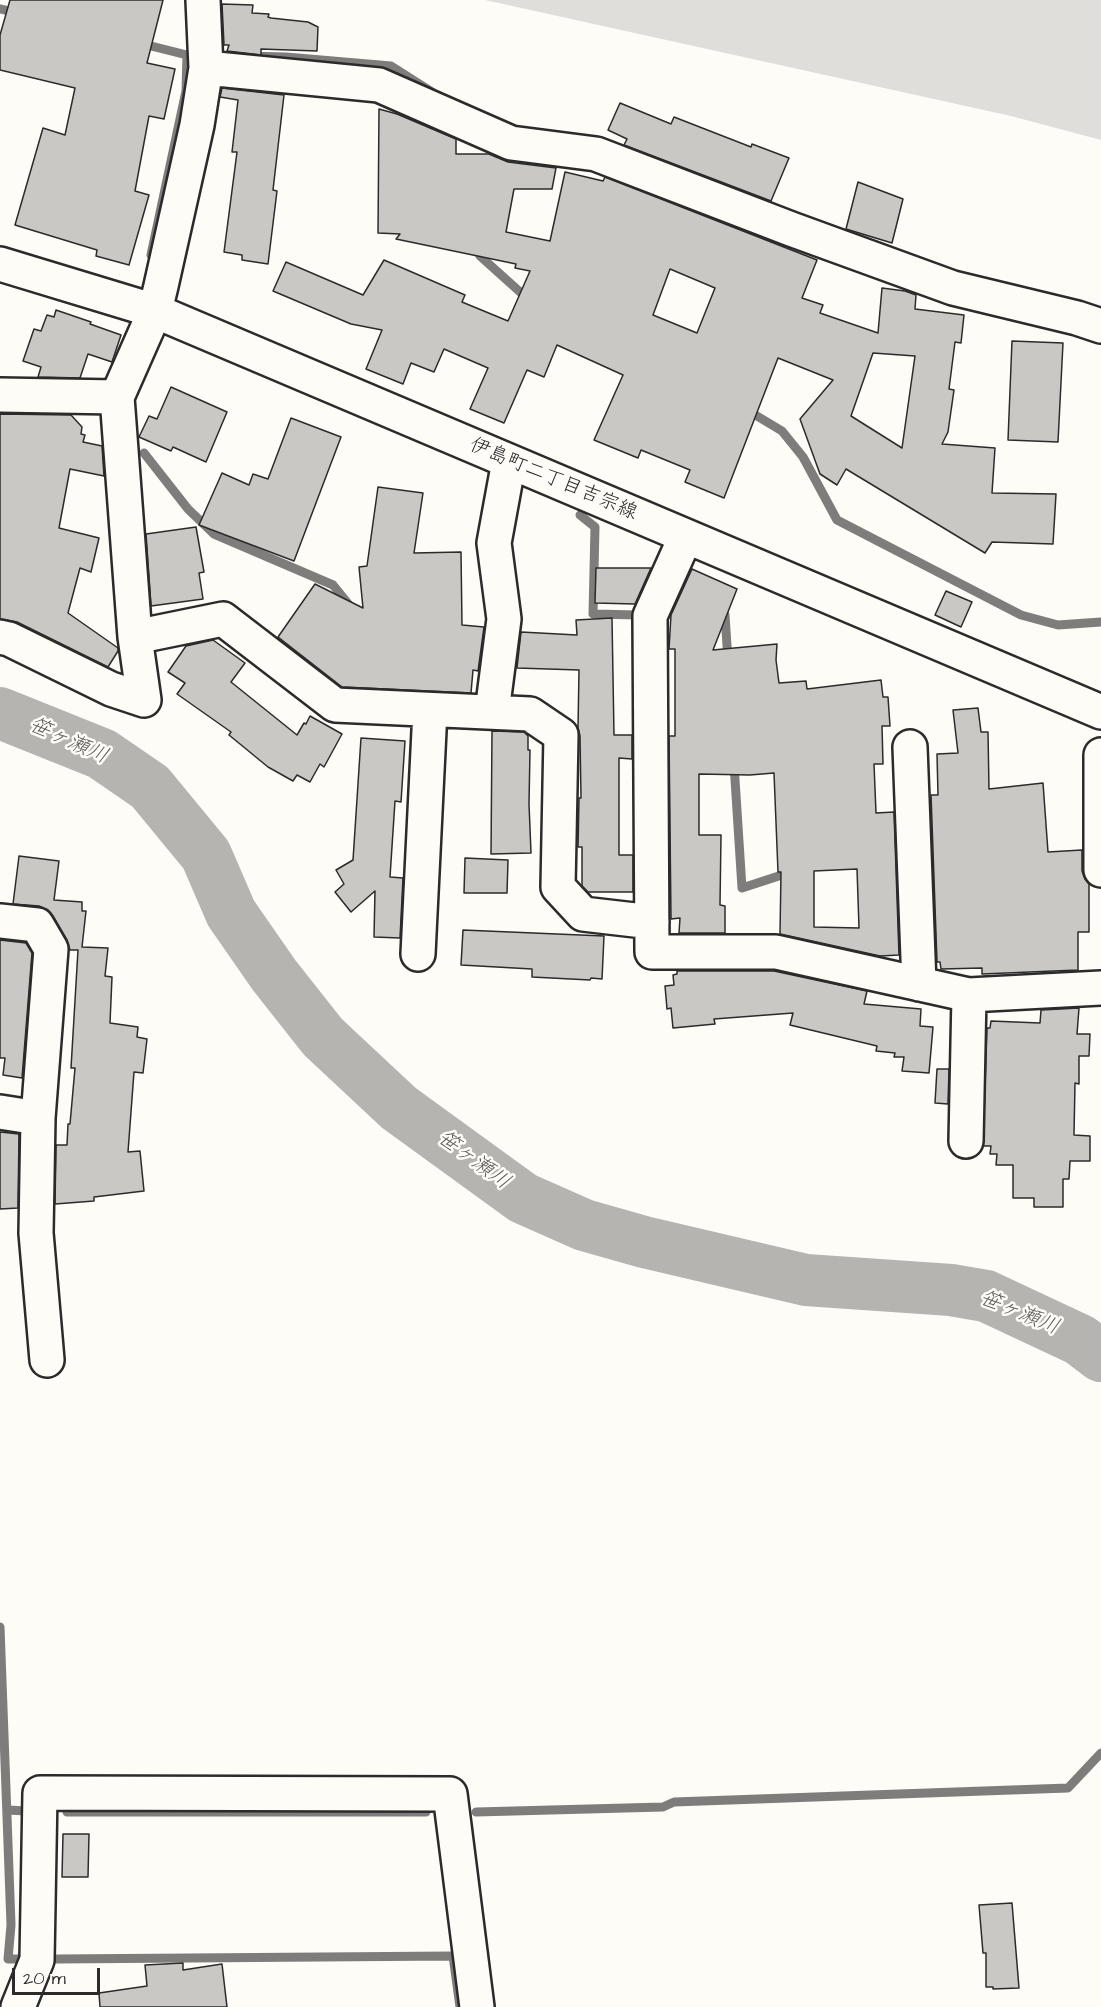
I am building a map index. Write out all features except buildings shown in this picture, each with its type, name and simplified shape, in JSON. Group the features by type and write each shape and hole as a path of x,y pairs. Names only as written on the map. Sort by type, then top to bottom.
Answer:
{"street":[{"path":"0,637 9,639 111,688 144,700 135,637 117,397 155,311 197,125 206,68 203,0"},
{"path":"206,68 379,85 511,143 596,154 790,229 953,288 1101,326"},
{"name":"伊島町二丁目吉宗線","path":"0,264 155,311 1101,712"},
{"path":"0,395 117,397"},
{"path":"492,712 504,619 494,543 509,461"},
{"path":"686,536 650,616 652,952 776,952 969,995 1101,988"},
{"path":"135,637 223,619 335,705 530,714 561,735 558,887 583,914 652,922"},
{"path":"418,954 430,710"},
{"path":"910,747 919,984"},
{"path":"1101,755 1101,870"},
{"path":"0,921 37,925 51,949 38,1118 36,1233 47,1360"},
{"path":"966,1141 969,995"},
{"path":"0,1112 38,1118"},
{"path":"18,2007 37,1960 40,1793 52,1793 450,1794 477,2007"}],"shaded area":[{"path":"485,0 1101,0 1101,140 1011,116"}],"waterway":[{"path":"0,9 18,13"},
{"path":"139,43 187,55 186,91 151,255"},
{"path":"244,56 286,57 391,66 432,92"},
{"path":"476,247 480,256 529,300"},
{"path":"747,410 782,431 803,457 837,520 1021,615 1058,625 1101,622"},
{"path":"144,453 188,509 214,534 333,585 350,606"},
{"path":"580,515 595,527 593,614 638,615"},
{"path":"719,615 725,615 728,661"},
{"name":"笹ヶ瀬川","path":"0,713 102,754 150,787 206,855 231,913 274,975 323,1037 399,1108 523,1198 584,1225 644,1242 806,1280 951,1290 986,1296 1080,1340 1101,1356"},
{"path":"734,764 742,888 791,872"},
{"path":"0,1627 11,1925 8,1959 19,1959"},
{"path":"476,1812 663,1807 674,1802 1068,1788 1101,1753"},
{"path":"7,1810 27,1811"},
{"path":"67,1812 426,1812"},
{"path":"57,1959 453,1956 460,2007"}]}
